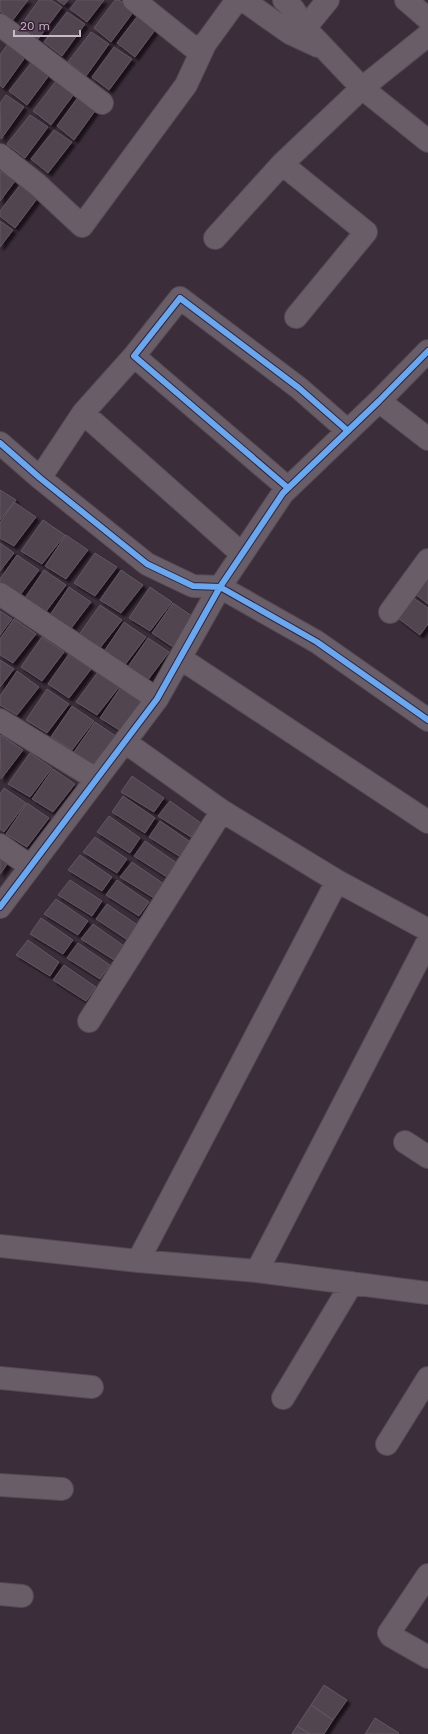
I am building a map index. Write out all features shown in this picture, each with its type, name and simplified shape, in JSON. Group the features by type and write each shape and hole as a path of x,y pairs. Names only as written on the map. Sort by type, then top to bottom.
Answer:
{"street":[{"path":"134,0 194,48 205,44"},
{"path":"0,155 38,185 82,226 186,85 205,44 237,0"},
{"path":"243,0 290,33 323,48"},
{"path":"284,0 294,10 305,28 362,88 428,141"},
{"path":"305,28 328,0"},
{"path":"406,0 428,19"},
{"path":"0,25 102,104"},
{"path":"215,238 282,164 362,88 428,35"},
{"path":"282,164 366,232 296,317"},
{"path":"40,478 83,413 134,356 180,298 299,388 348,431"},
{"path":"0,907 157,699 220,587 283,493 379,401 428,351"},
{"path":"134,356 288,488"},
{"path":"379,401 428,439"},
{"path":"83,413 242,554"},
{"path":"0,443 40,478 147,564 193,586 220,587 317,642 428,720"},
{"path":"390,612 428,560"},
{"path":"0,594 157,699"},
{"path":"180,658 428,822"},
{"path":"0,720 96,779"},
{"path":"125,742 222,811 337,881 428,930"},
{"path":"89,1021 222,811"},
{"path":"0,845 30,866"},
{"path":"138,1261 337,881"},
{"path":"257,1271 428,941"},
{"path":"405,1142 428,1157"},
{"path":"0,1246 138,1261 257,1271 428,1294"},
{"path":"283,1398 352,1283"},
{"path":"0,1378 92,1387"},
{"path":"386,1444 428,1378"},
{"path":"0,1485 62,1488"},
{"path":"428,1575 389,1633 391,1636 428,1657"},
{"path":"0,1594 22,1596"}],"building":[{"path":"0,0 28,0 12,21 0,11"},
{"path":"39,0 51,0 62,7 38,39 21,25"},
{"path":"57,0 68,0 64,5"},
{"path":"77,0 104,0 87,22 70,9"},
{"path":"115,0 119,0 134,11 111,42 94,28"},
{"path":"67,12 85,24 62,56 44,42"},
{"path":"140,13 158,26 135,57 117,43"},
{"path":"91,32 109,44 86,76 68,62"},
{"path":"8,44 26,56 3,88 0,85 0,55"},
{"path":"114,47 132,59 109,90 92,77"},
{"path":"32,62 50,74 27,105 9,91"},
{"path":"56,81 74,94 51,125 33,111"},
{"path":"6,95 24,107 1,139 0,103"},
{"path":"79,96 97,108 74,140 57,126"},
{"path":"30,115 48,127 25,158 7,144"},
{"path":"54,130 72,142 48,173 31,159"},
{"path":"0,171 15,181 0,201"},
{"path":"21,184 39,196 15,228 0,216 0,211"},
{"path":"0,221 13,230 0,247"},
{"path":"0,490 16,500 0,520"},
{"path":"14,502 36,517 14,546 0,538 0,523"},
{"path":"43,520 65,535 42,564 21,551"},
{"path":"66,535 88,550 66,579 45,566"},
{"path":"0,543 14,553 0,571"},
{"path":"95,553 117,567 95,596 74,583"},
{"path":"17,555 39,570 17,599 0,588 0,579"},
{"path":"44,570 66,585 44,614 23,601"},
{"path":"121,570 143,585 121,613 100,600"},
{"path":"428,572 428,604 414,593"},
{"path":"69,587 91,602 69,631 48,618"},
{"path":"150,587 172,602 150,631 129,618"},
{"path":"412,597 428,608 428,624 420,635 398,618"},
{"path":"173,603 195,618 173,647 152,633"},
{"path":"100,605 122,620 99,649 78,636"},
{"path":"0,611 12,619 0,635"},
{"path":"14,619 36,634 13,663 0,655 0,639"},
{"path":"124,622 146,637 124,666 103,653"},
{"path":"42,637 64,652 42,681 21,667"},
{"path":"148,638 169,652 147,681 127,668"},
{"path":"69,654 91,669 69,698 48,684"},
{"path":"0,660 14,669 0,687"},
{"path":"17,671 39,687 17,715 0,705 0,696"},
{"path":"98,672 119,687 97,715 76,702"},
{"path":"121,687 143,702 121,731 100,718"},
{"path":"47,689 69,704 47,733 26,720"},
{"path":"72,706 94,721 72,750 51,737"},
{"path":"95,722 117,737 95,766 74,752"},
{"path":"1,735 23,750 1,779 0,737"},
{"path":"30,753 52,768 30,797 8,784"},
{"path":"53,769 75,784 53,812 32,799"},
{"path":"132,776 164,798 154,812 121,792"},
{"path":"4,788 26,803 4,832 0,829 0,794"},
{"path":"123,796 155,818 145,833 112,812"},
{"path":"170,801 201,823 191,837 158,816"},
{"path":"27,803 49,818 27,847 6,834"},
{"path":"109,816 140,838 130,853 97,832"},
{"path":"160,821 192,843 182,858 149,837"},
{"path":"95,837 127,859 117,873 83,852"},
{"path":"145,841 177,863 167,877 134,856"},
{"path":"0,851 11,859 0,874"},
{"path":"80,855 112,877 102,891 68,870"},
{"path":"132,862 164,884 154,898 120,877"},
{"path":"70,880 102,901 92,916 58,895"},
{"path":"117,880 149,902 139,916 106,895"},
{"path":"56,899 88,921 78,935 44,914"},
{"path":"107,904 139,926 129,941 96,919"},
{"path":"41,918 73,940 63,954 30,934"},
{"path":"93,924 124,946 114,960 81,939"},
{"path":"28,940 59,962 50,976 16,955"},
{"path":"78,943 110,965 100,979 67,958"},
{"path":"64,965 96,987 86,1001 53,980"},
{"path":"324,1685 347,1700 333,1720 311,1705"},
{"path":"311,1705 333,1720 324,1734 310,1734 297,1726"},
{"path":"375,1718 399,1733 365,1734"},
{"path":"297,1726 310,1734 292,1734"}],"cycle path":[{"path":"288,488 134,356 180,298 299,388 348,431"},
{"path":"0,907 157,699 220,587 283,493 379,401 428,351"},
{"path":"0,443 40,478 147,564 193,586 220,587 317,642 428,720"}]}
